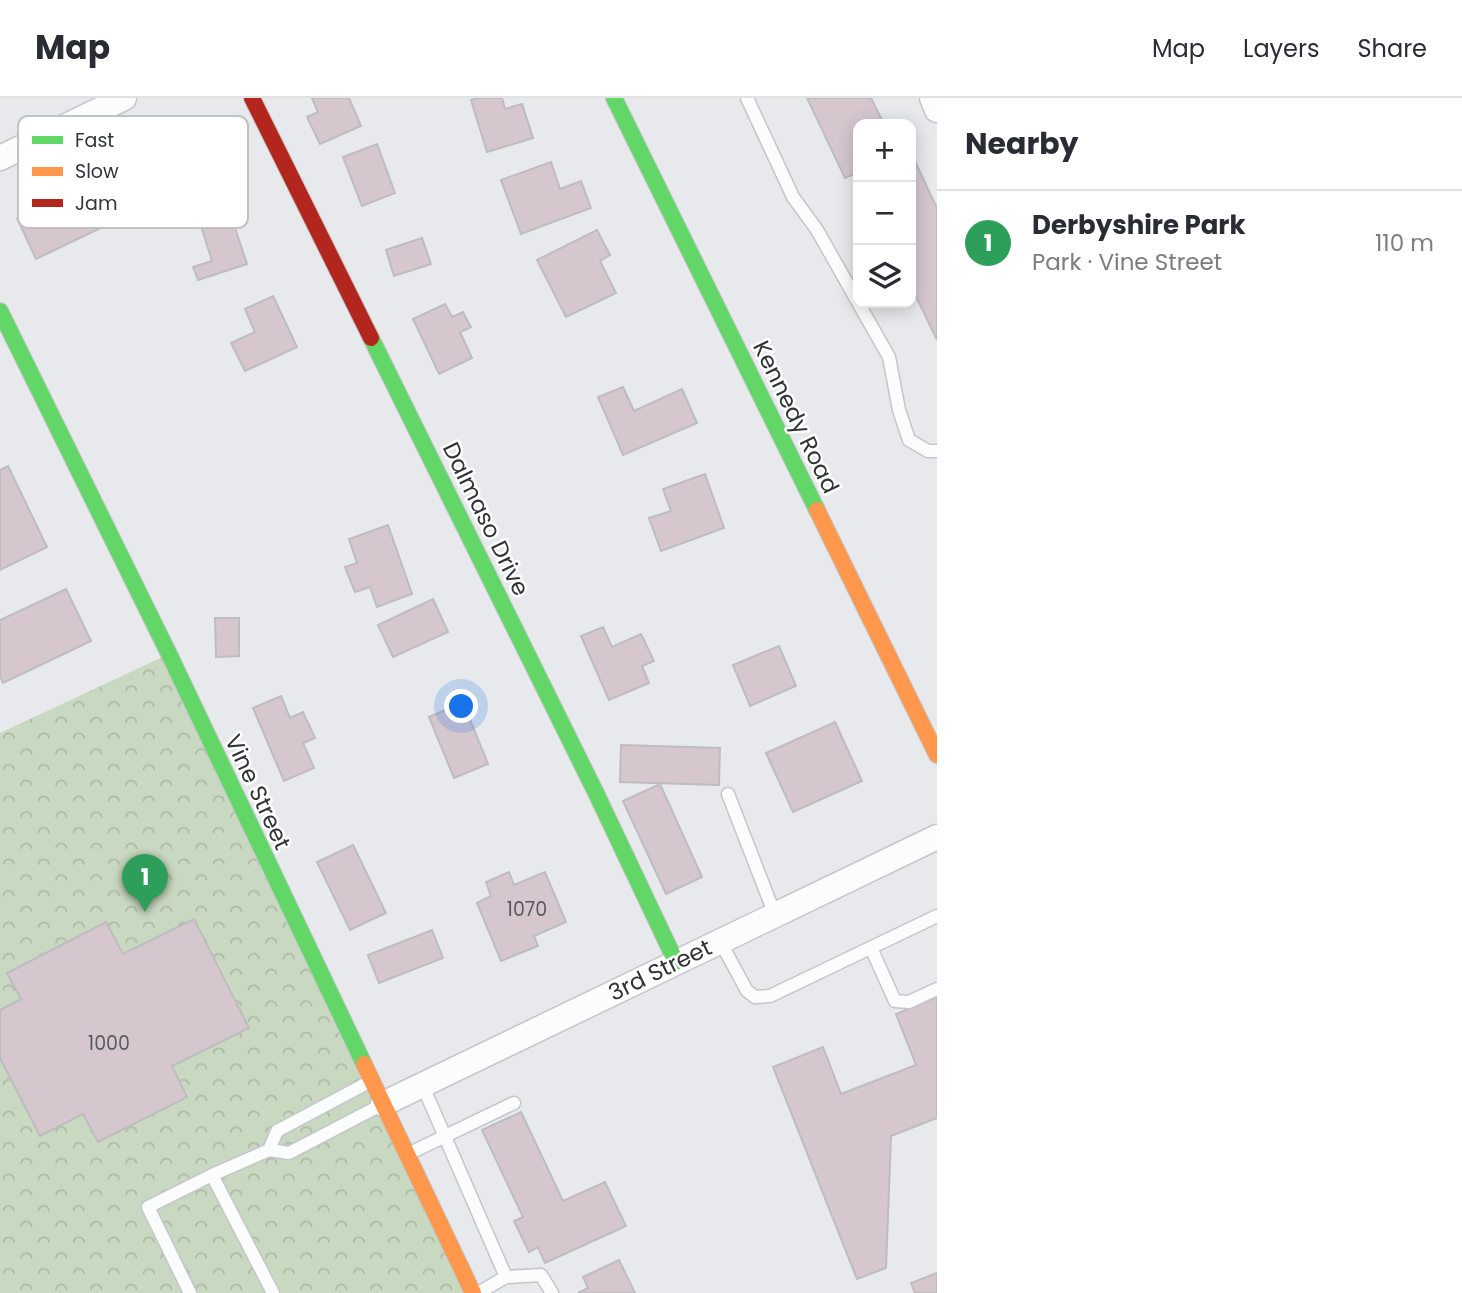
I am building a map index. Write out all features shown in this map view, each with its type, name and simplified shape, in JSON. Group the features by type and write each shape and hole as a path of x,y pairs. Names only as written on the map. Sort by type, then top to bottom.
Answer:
{"street":[{"path":"87,116 124,98"},
{"name":"Dalmaso Drive","path":"252,98 596,793 676,962"},
{"name":"Kennedy Road","path":"614,98 937,755"},
{"path":"932,98 937,110"},
{"path":"0,158 18,149"},
{"name":"Vine Street","path":"0,311 169,654 472,1293"},
{"name":"3rd Street","path":"383,1104 937,837"}],"lane":[{"path":"747,98 793,197 817,230 889,357 899,410 909,440 929,451 937,451"},
{"path":"729,794 775,915"},
{"path":"720,941 747,991 755,997 770,996 937,916"},
{"path":"871,948 895,1001 909,1002 937,989"},
{"path":"269,1150 277,1131 371,1081"},
{"path":"422,1084 506,1277"},
{"path":"407,1154 514,1103"},
{"path":"190,1293 148,1207 269,1150 289,1153 383,1104"},
{"path":"212,1175 274,1293"},
{"path":"478,1293 506,1277 541,1275 552,1293"}],"green space":[{"path":"169,654 473,1293 0,1293 0,733"}],"building":[{"path":"312,98 349,98 361,126 320,144 307,117 318,112"},
{"path":"502,98 505,109 522,104 533,138 487,152 471,100"},
{"path":"807,98 871,98 882,119 853,119 853,175 845,178"},
{"path":"377,144 395,193 362,206 343,157"},
{"path":"551,162 560,189 581,181 591,208 521,234 501,180"},
{"path":"916,164 937,208 937,340 916,296"},
{"path":"22,228 101,228 36,259"},
{"path":"202,228 235,228 247,264 198,280 193,267 212,261"},
{"path":"597,230 610,255 600,261 616,293 566,317 537,260"},
{"path":"422,238 431,264 394,276 386,250"},
{"path":"273,296 297,347 245,371 231,343 255,332 245,309"},
{"path":"445,304 452,317 463,312 471,327 460,332 472,358 439,374 413,319"},
{"path":"623,387 634,411 682,389 697,423 623,455 598,397"},
{"path":"8,466 47,547 0,570 0,470"},
{"path":"705,474 724,528 661,551 649,518 671,511 663,489"},
{"path":"388,525 412,594 377,607 370,587 355,592 345,567 357,563 349,539"},
{"path":"66,589 91,641 3,683 0,676 0,620"},
{"path":"433,599 448,632 393,657 378,625"},
{"path":"215,618 239,618 239,656 216,657"},
{"path":"603,627 612,647 641,634 654,661 642,666 649,683 609,700 581,636"},
{"path":"779,646 796,686 750,706 733,665"},
{"path":"281,696 290,718 303,712 315,738 303,743 314,768 284,781 253,708"},
{"path":"463,702 488,764 454,778 429,717"},
{"path":"835,722 862,781 793,812 766,753"},
{"path":"621,745 720,748 719,785 620,782"},
{"path":"660,784 702,877 666,894 623,801"},
{"path":"353,845 386,913 350,930 317,862"},
{"path":"509,872 514,885 545,872 566,922 534,936 538,946 501,961 477,903 491,896 486,882"},
{"path":"194,919 249,1028 172,1066 187,1097 98,1142 83,1114 40,1136 0,1058 0,1010 21,999 7,973 106,922 123,954"},
{"path":"432,930 443,958 379,983 368,955"},
{"path":"937,997 937,1118 891,1136 886,1268 857,1279 773,1067 823,1047 841,1094 916,1065 896,1014"},
{"path":"521,1112 563,1201 605,1182 626,1226 545,1263 538,1247 529,1252 514,1221 523,1217 482,1130"},
{"path":"619,1260 635,1293 578,1293 588,1288 583,1277"},
{"path":"937,1273 937,1293 915,1293 911,1283"}],"traffic: fast":[{"path":"614,98 817,510"},
{"path":"0,311 169,654 364,1064"},
{"path":"371,338 596,793 676,962"}],"traffic: slow":[{"path":"817,510 937,755"},
{"path":"364,1064 473,1293"}],"traffic: jam":[{"path":"252,98 371,338"}],"place":[{"name":"Derbyshire Park","path":"145,912"}]}
